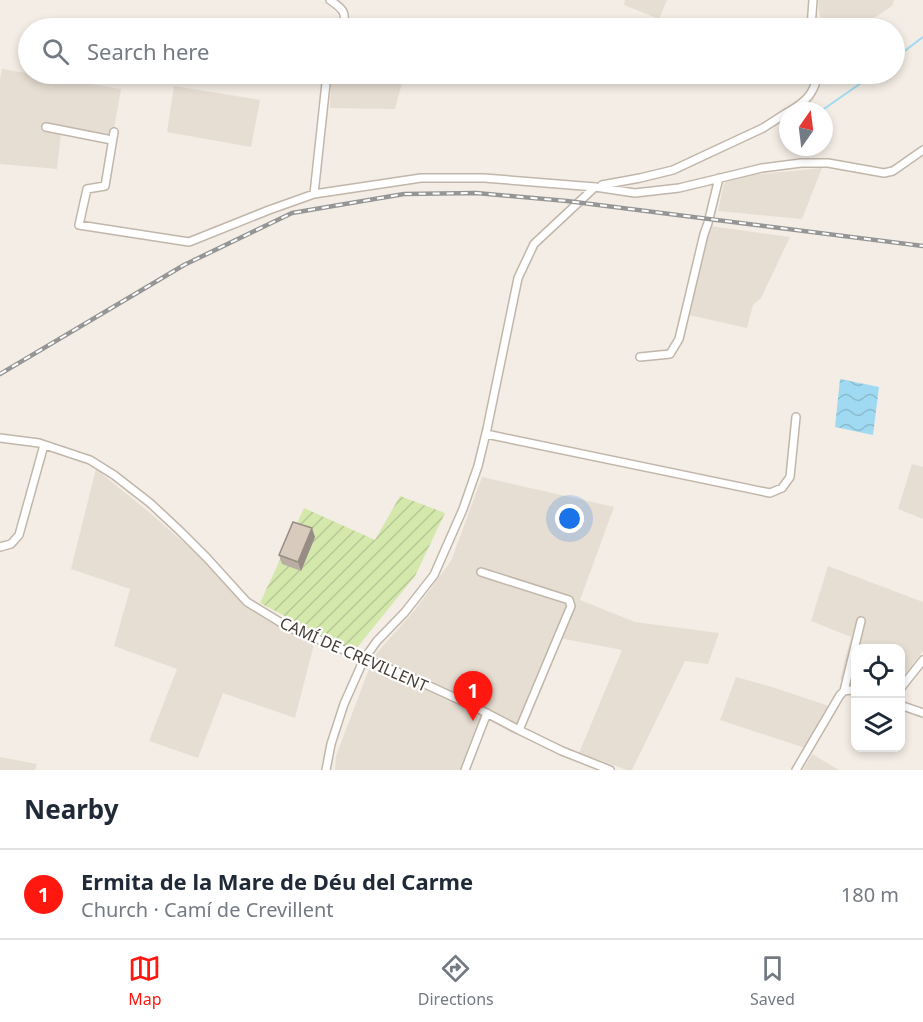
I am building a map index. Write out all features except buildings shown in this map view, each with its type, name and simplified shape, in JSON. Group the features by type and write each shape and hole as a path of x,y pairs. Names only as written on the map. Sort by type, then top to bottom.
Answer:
{"street":[{"path":"330,0 341,8 345,18"},
{"path":"812,18 813,0"},
{"path":"314,194 326,84"},
{"path":"802,102 808,97 816,84"},
{"path":"326,770 344,704 364,658 434,575 463,509 486,434 518,278 534,244 596,187 673,170 763,128 779,118"},
{"path":"46,127 113,136 105,186 87,189 80,225 189,242 314,194 422,178 484,178 596,187 635,193 679,188 762,168 801,163 828,163 884,173 893,171 923,150"},
{"path":"640,357 670,354 680,339 719,178"},
{"path":"486,434 770,493 782,488 790,477 796,417"},
{"name":"CAMÍ DE CREVILLENT","path":"0,438 44,445 90,460 114,475 150,503 179,530 247,602 288,627 411,678 562,751 610,770"},
{"path":"0,547 11,544 19,535 44,445"},
{"path":"481,572 569,600 571,606 519,730"},
{"path":"796,770 844,691 861,621"},
{"path":"905,683 923,660"},
{"path":"844,691 851,690"},
{"path":"905,707 923,713"},
{"path":"465,770 487,713"}],"shaded area":[{"path":"625,0 667,0 659,18 624,5"},
{"path":"818,0 894,0 892,6 874,18 821,18"},
{"path":"2,69 18,72 18,84 91,84 121,89 112,140 61,134 57,169 0,164"},
{"path":"331,84 402,84 395,109 330,108"},
{"path":"174,86 260,100 251,147 167,132"},
{"path":"822,168 802,219 718,211 724,183 751,175"},
{"path":"710,226 790,237 761,298 753,305 747,328 689,315"},
{"path":"912,464 923,467 923,519 898,509"},
{"path":"96,469 197,554 244,605 314,644 295,718 223,693 198,758 149,741 177,669 114,646 130,589 71,569"},
{"path":"482,477 614,507 580,600 635,622 719,633 708,664 685,661 632,770 579,753 622,650 554,637 514,734 489,720 468,770 335,770 336,756 374,656 414,611 451,561"},
{"path":"828,566 923,602 923,651 905,674 905,644 851,644 851,683 840,679 851,637 811,621"},
{"path":"736,677 829,706 805,748 720,720"},
{"path":"812,754 839,770 803,770"},
{"path":"0,757 37,764 35,770 0,770"}],"green space":[{"path":"400,496 445,513 415,576 355,650 260,603 304,508 375,540"}],"water":[{"path":"840,379 879,387 873,435 835,427"}],"waterway":[{"path":"905,51 923,37"},
{"path":"833,103 860,84"}],"railway":[{"path":"0,374 184,265 292,213 404,194 476,193 567,201 923,246"}],"place":[{"name":"Ermita de la Mare de Déu del Carme","path":"473,721"}]}
